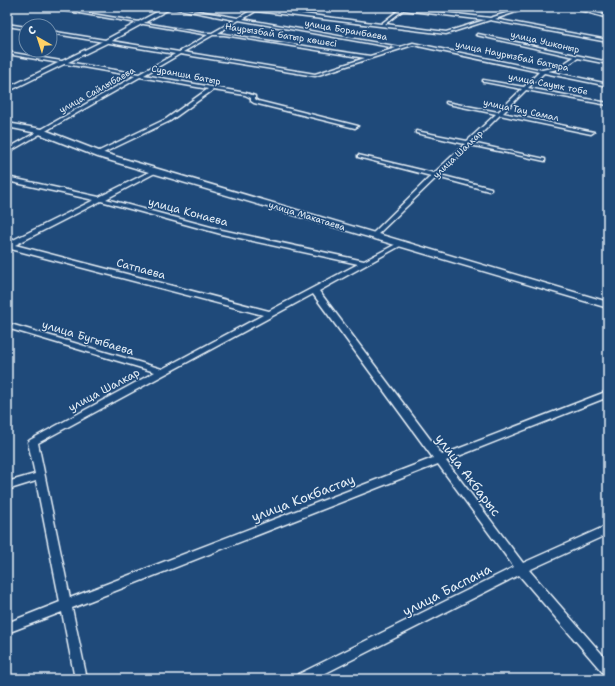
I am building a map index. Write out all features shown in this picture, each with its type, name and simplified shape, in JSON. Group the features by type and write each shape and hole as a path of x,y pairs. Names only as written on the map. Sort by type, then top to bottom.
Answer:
{"street":[{"name":"Наурызбай батыр көшесі","path":"46,7 204,34 224,34 371,57"},
{"path":"7,90 107,41 170,7"},
{"name":"улица Боранбаева","path":"170,7 401,48"},
{"path":"235,7 254,8 446,33 528,7"},
{"path":"273,16 287,7"},
{"path":"387,7 489,19 608,41"},
{"path":"571,7 608,17"},
{"name":"улица Сайлыбаева","path":"7,150 239,19 254,8"},
{"path":"382,25 404,8"},
{"path":"262,23 268,20"},
{"path":"7,25 18,27"},
{"path":"58,33 315,75 401,48"},
{"name":"улица Ушконыр","path":"478,35 608,63"},
{"name":"улица Наурызбай батыра","path":"401,48 413,44 608,85"},
{"name":"Суранши батыр","path":"7,52 141,75 250,96 256,102 356,126"},
{"path":"543,71 561,67 577,57"},
{"name":"улица Шалкар","path":"373,236 543,71"},
{"name":"улица Сауык тобе","path":"485,80 608,104"},
{"path":"7,84 16,86"},
{"path":"97,154 168,120 212,88"},
{"name":"улица Тау Самал","path":"448,103 591,132"},
{"name":"улица Макатаева","path":"7,125 39,131 97,154 608,305"},
{"path":"418,132 543,160"},
{"path":"360,156 488,189"},
{"path":"8,246 155,171"},
{"name":"улица Конаева","path":"7,179 100,199 220,232 364,263"},
{"name":"улица Шалкар","path":"81,679 33,442 400,244"},
{"name":"Сатпаева","path":"8,246 270,314"},
{"name":"улица Акбарыс","path":"314,290 521,569 608,670"},
{"name":"улица Бугыбаева","path":"7,325 163,372"},
{"name":"улица Кокбастау","path":"7,628 608,394"},
{"path":"7,486 40,476"},
{"name":"улица Баспана","path":"301,679 521,569 608,529"}]}
